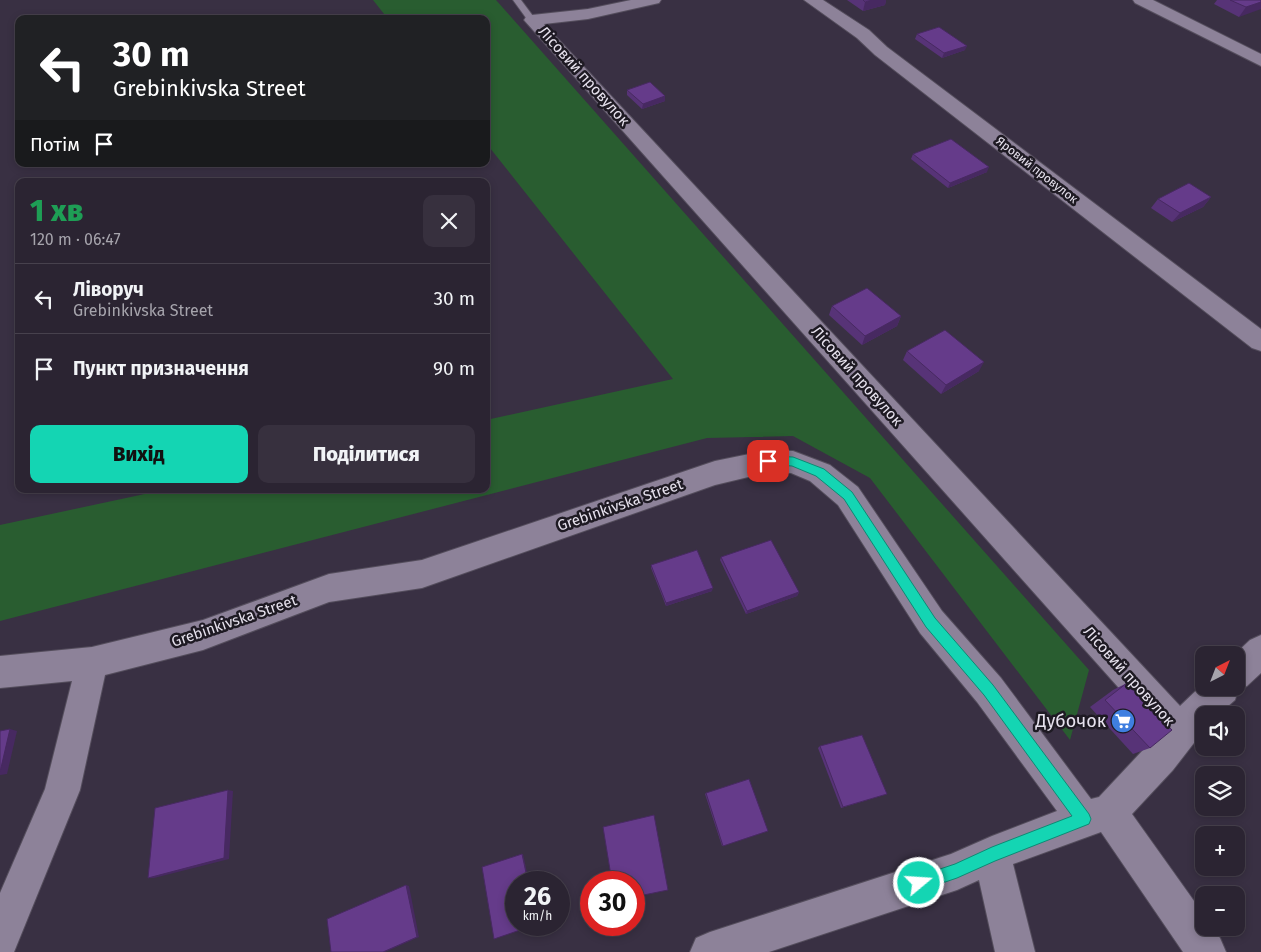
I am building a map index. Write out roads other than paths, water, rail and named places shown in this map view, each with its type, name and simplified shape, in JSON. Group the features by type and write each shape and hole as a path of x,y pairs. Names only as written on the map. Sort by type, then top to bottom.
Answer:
{"street":[{"path":"532,20 588,14 653,0"},
{"name":"Яровий провулок","path":"812,0 863,34 881,51 1261,342"},
{"path":"1141,0 1261,61"},
{"name":"Лісовий провулок","path":"532,20 1181,732"},
{"name":"Grebinkivska Street","path":"0,672 92,663 203,634 329,588 422,574 715,473 768,461 793,462 820,473 848,496 931,622 1096,816 1206,952"},
{"path":"1245,666 1261,651"},
{"path":"0,938 62,790 92,663"},
{"path":"710,952 957,871 992,854 1096,816 1161,758 1196,713 1214,696"},
{"path":"992,854 1015,952"}],"lane":[{"path":"517,0 532,20"}],"place":[{"name":"Дубочок","path":"1123,721"}]}
